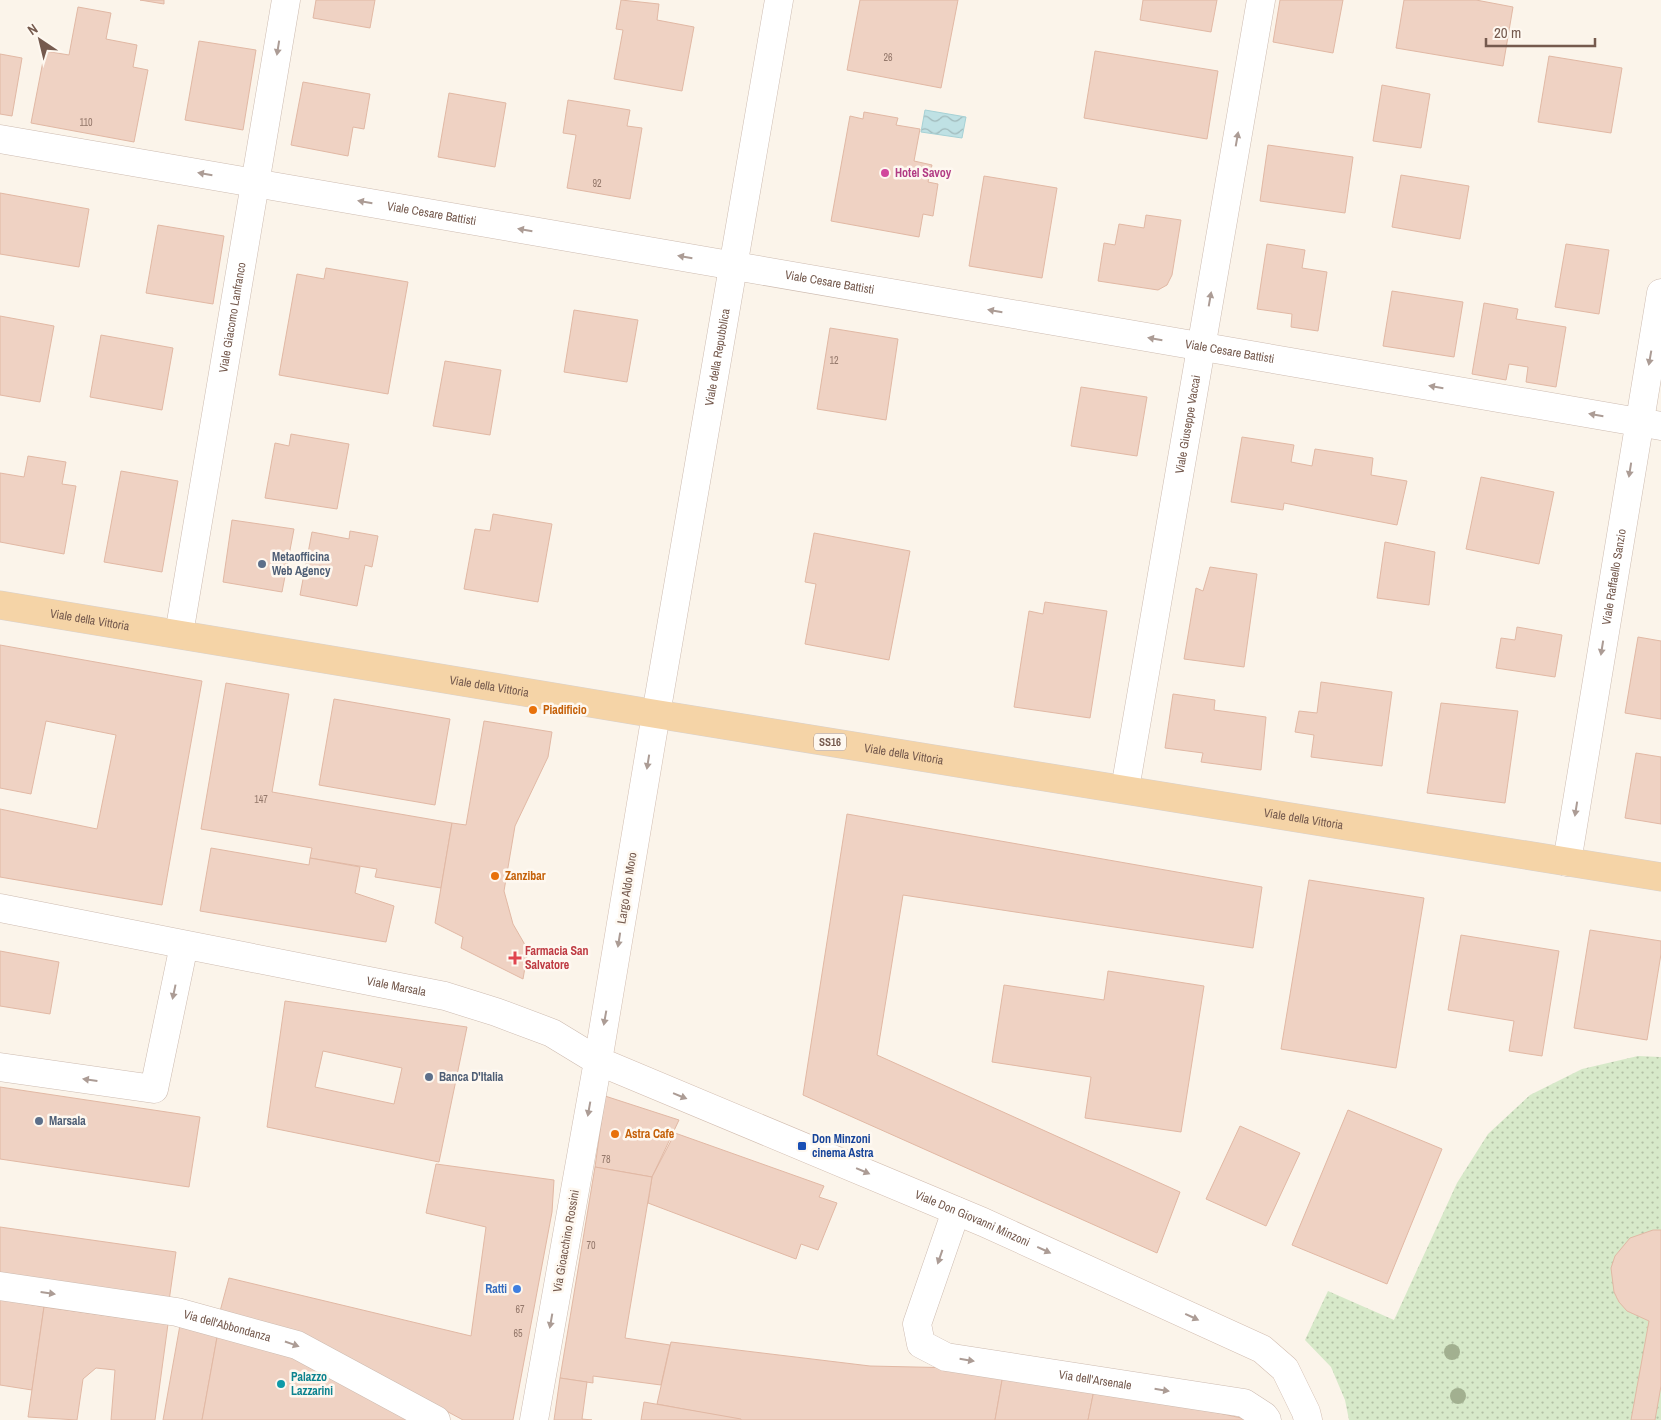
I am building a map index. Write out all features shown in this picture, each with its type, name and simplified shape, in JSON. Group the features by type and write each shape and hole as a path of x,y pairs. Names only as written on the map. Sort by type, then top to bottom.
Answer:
{"main road":[{"name":"Viale della Vittoria","path":"0,605 656,714 1661,877"}],"street":[{"name":"Viale Giacomo Lanfranco","path":"180,634 286,0"},
{"name":"Viale della Repubblica","path":"656,714 779,0"},
{"name":"Viale Giuseppe Vaccai","path":"1125,789 1261,0"},
{"name":"Viale Cesare Battisti","path":"0,139 1650,424"},
{"name":"Viale Raffaello Sanzio","path":"1567,862 1650,424 1661,293"},
{"name":"Largo Aldo Moro","path":"598,1061 656,714"},
{"name":"Viale Marsala","path":"0,908 445,996 496,1012 552,1033 598,1061"},
{"path":"0,1067 154,1088 184,945"},
{"name":"Viale Don Giovanni Minzoni","path":"598,1061 956,1211 1262,1350 1285,1369 1296,1389 1308,1420"},
{"name":"Via Gioacchino Rossini","path":"534,1420 598,1061"},
{"name":"Via dell'Arsenale","path":"956,1211 917,1324 921,1344 946,1357 1244,1403 1264,1416 1266,1420"},
{"name":"Via dell'Abbondanza","path":"0,1286 177,1312 297,1345 436,1420"}],"green space":[{"path":"1638,1056 1661,1057 1661,1420 1349,1420 1345,1400 1331,1367 1305,1340 1328,1291 1394,1320 1457,1183 1488,1134 1530,1095 1582,1069"}],"water":[{"path":"925,110 966,117 962,138 921,132"}],"building":[{"path":"140,0 164,0 164,4"},
{"path":"316,0 375,0 370,28 313,18"},
{"path":"621,0 659,4 657,20 694,27 682,91 614,79 623,30 616,29"},
{"path":"860,0 958,0 941,88 847,70"},
{"path":"1143,0 1217,0 1211,32 1140,20"},
{"path":"1280,0 1343,0 1333,53 1273,42"},
{"path":"1404,0 1476,0 1513,7 1503,66 1396,48"},
{"path":"78,7 111,13 106,39 137,45 133,67 148,70 134,142 31,123 45,51 69,55"},
{"path":"199,41 256,50 243,130 185,120"},
{"path":"1095,51 1218,71 1207,139 1084,118"},
{"path":"0,54 22,58 12,116 0,114"},
{"path":"1549,56 1622,68 1611,133 1538,122"},
{"path":"303,82 370,94 364,129 353,127 348,156 291,145"},
{"path":"1382,85 1430,94 1421,148 1373,141"},
{"path":"449,93 506,103 495,167 438,157"},
{"path":"568,100 630,110 627,126 642,128 630,199 567,188 576,135 563,133"},
{"name":"Hotel Savoy","path":"864,112 898,118 896,125 920,129 914,161 932,165 928,182 938,184 933,216 923,214 919,237 831,221 850,116 863,119"},
{"path":"1268,145 1353,157 1345,213 1260,201"},
{"path":"1401,175 1469,186 1460,239 1392,227"},
{"path":"984,176 1057,188 1042,278 969,266"},
{"path":"0,193 89,209 79,267 0,254"},
{"path":"1146,215 1181,220 1172,275 1167,285 1158,290 1098,281 1104,243 1115,245 1119,224 1144,228"},
{"path":"158,225 224,236 213,304 146,293"},
{"path":"1267,244 1305,250 1302,268 1327,272 1318,331 1291,327 1292,314 1257,309"},
{"path":"1566,244 1609,250 1599,314 1555,307"},
{"path":"326,268 408,282 388,394 279,375 297,274 324,279"},
{"path":"1392,291 1463,302 1454,357 1383,346"},
{"path":"1484,303 1518,309 1516,319 1566,327 1556,387 1526,382 1528,367 1509,364 1506,380 1472,374"},
{"path":"574,310 638,320 627,382 564,372"},
{"path":"0,316 54,326 40,402 0,395"},
{"path":"830,328 898,339 886,420 817,409"},
{"path":"101,335 173,348 162,410 90,397"},
{"path":"445,361 501,370 490,435 433,426"},
{"path":"1081,387 1147,397 1137,456 1071,446"},
{"path":"291,434 349,444 337,509 265,498 275,443 289,446"},
{"path":"1242,437 1294,445 1291,462 1312,466 1315,449 1373,458 1371,475 1407,481 1397,525 1284,503 1283,510 1231,502"},
{"path":"28,456 66,462 62,484 76,486 64,554 0,542 0,473 24,477"},
{"path":"121,471 178,481 162,572 104,562"},
{"path":"1481,477 1554,492 1539,564 1466,549"},
{"path":"493,514 552,524 538,602 464,589 475,529 490,531"},
{"path":"232,520 294,529 282,592 223,582"},
{"path":"350,531 378,536 372,567 365,565 357,606 300,595 312,532 349,539"},
{"path":"814,533 910,551 889,660 805,644 816,584 805,582"},
{"path":"1385,542 1435,552 1429,605 1377,598"},
{"path":"1210,567 1257,574 1244,667 1184,659 1196,588 1203,591"},
{"path":"1045,602 1107,611 1090,718 1014,707 1029,611 1043,614"},
{"path":"1517,627 1562,635 1555,677 1496,668 1501,638 1515,640"},
{"path":"1638,637 1661,641 1661,719 1625,713"},
{"path":"0,645 202,681 162,905 0,877 0,809 97,829 116,735 46,721 31,794 0,788"},
{"path":"1321,682 1392,692 1382,766 1311,757 1314,735 1295,732 1299,711 1317,713"},
{"path":"226,683 289,694 272,792 452,823 441,888 375,877 377,869 310,858 312,848 201,829"},
{"path":"1173,694 1215,700 1214,710 1266,717 1261,770 1201,762 1203,753 1165,748"},
{"path":"334,699 450,719 435,805 319,785"},
{"path":"1441,703 1518,711 1505,803 1427,793"},
{"path":"484,721 552,732 548,757 515,826 504,891 513,924 528,950 523,979 461,948 463,937 435,923 452,823 466,825"},
{"path":"1636,753 1661,757 1661,824 1625,818"},
{"path":"847,814 1262,887 1253,948 903,895 877,1055 1180,1192 1157,1253 803,1095"},
{"path":"211,848 309,865 310,858 360,867 355,893 394,906 386,942 200,911"},
{"path":"1309,880 1424,898 1396,1068 1281,1049"},
{"path":"1590,930 1661,941 1661,954 1647,1040 1574,1028"},
{"path":"1461,935 1559,951 1542,1056 1509,1051 1514,1021 1448,1010"},
{"path":"0,951 59,962 50,1014 0,1006"},
{"path":"1108,971 1204,986 1181,1132 1085,1118 1091,1077 992,1062 1004,985 1104,1000"},
{"name":"Banca D'Italia","path":"285,1001 467,1027 439,1162 267,1127","holes":["323,1051 402,1068 394,1104 315,1087"]},
{"path":"0,1087 200,1117 189,1187 0,1159"},
{"path":"605,1096 679,1120 652,1177 595,1167"},
{"path":"1348,1110 1442,1149 1387,1284 1292,1245"},
{"path":"1240,1126 1300,1153 1266,1226 1206,1199"},
{"path":"675,1133 824,1186 819,1197 837,1203 818,1250 801,1244 796,1259 648,1203 652,1177"},
{"path":"436,1164 554,1180 552,1212 513,1420 463,1420 337,1352 219,1315 229,1278 471,1336 486,1227 426,1213"},
{"path":"595,1167 652,1177 625,1338 670,1345 661,1385 593,1376 593,1383 560,1378"},
{"path":"0,1227 176,1252 169,1301 0,1277"},
{"path":"1653,1230 1661,1230 1661,1386 1655,1420 1631,1420 1649,1321 1627,1311 1619,1302 1614,1292 1611,1268 1615,1256 1630,1238"},
{"path":"0,1299 44,1307 32,1390 0,1385"},
{"path":"44,1307 168,1324 155,1420 111,1420 115,1370 96,1368 83,1379 77,1420 28,1417"},
{"path":"180,1325 218,1332 202,1420 163,1420"},
{"name":"Palazzo Lazzarini","path":"218,1332 287,1349 422,1420 202,1420"},
{"path":"671,1342 870,1366 1004,1369 995,1420 741,1420 657,1404"},
{"path":"1004,1369 1095,1385 1088,1420 995,1420"},
{"path":"560,1378 587,1382 582,1419 592,1420 554,1420"},
{"path":"1095,1385 1250,1420 1088,1420"},
{"path":"644,1402 741,1419 741,1420 641,1420"}],"place":[{"name":"Hotel Savoy","path":"885,173"},
{"name":"Metaofficina Web Agency","path":"262,564"},
{"name":"Piadificio","path":"533,710"},
{"name":"Zanzibar","path":"495,876"},
{"name":"Farmacia San Salvatore","path":"515,958"},
{"name":"Banca D'Italia","path":"429,1077"},
{"name":"Marsala","path":"39,1121"},
{"name":"Astra Cafe","path":"615,1134"},
{"name":"Don Minzoni cinema Astra","path":"802,1146"},
{"name":"Ratti","path":"517,1289"},
{"name":"Palazzo Lazzarini","path":"281,1384"}]}
